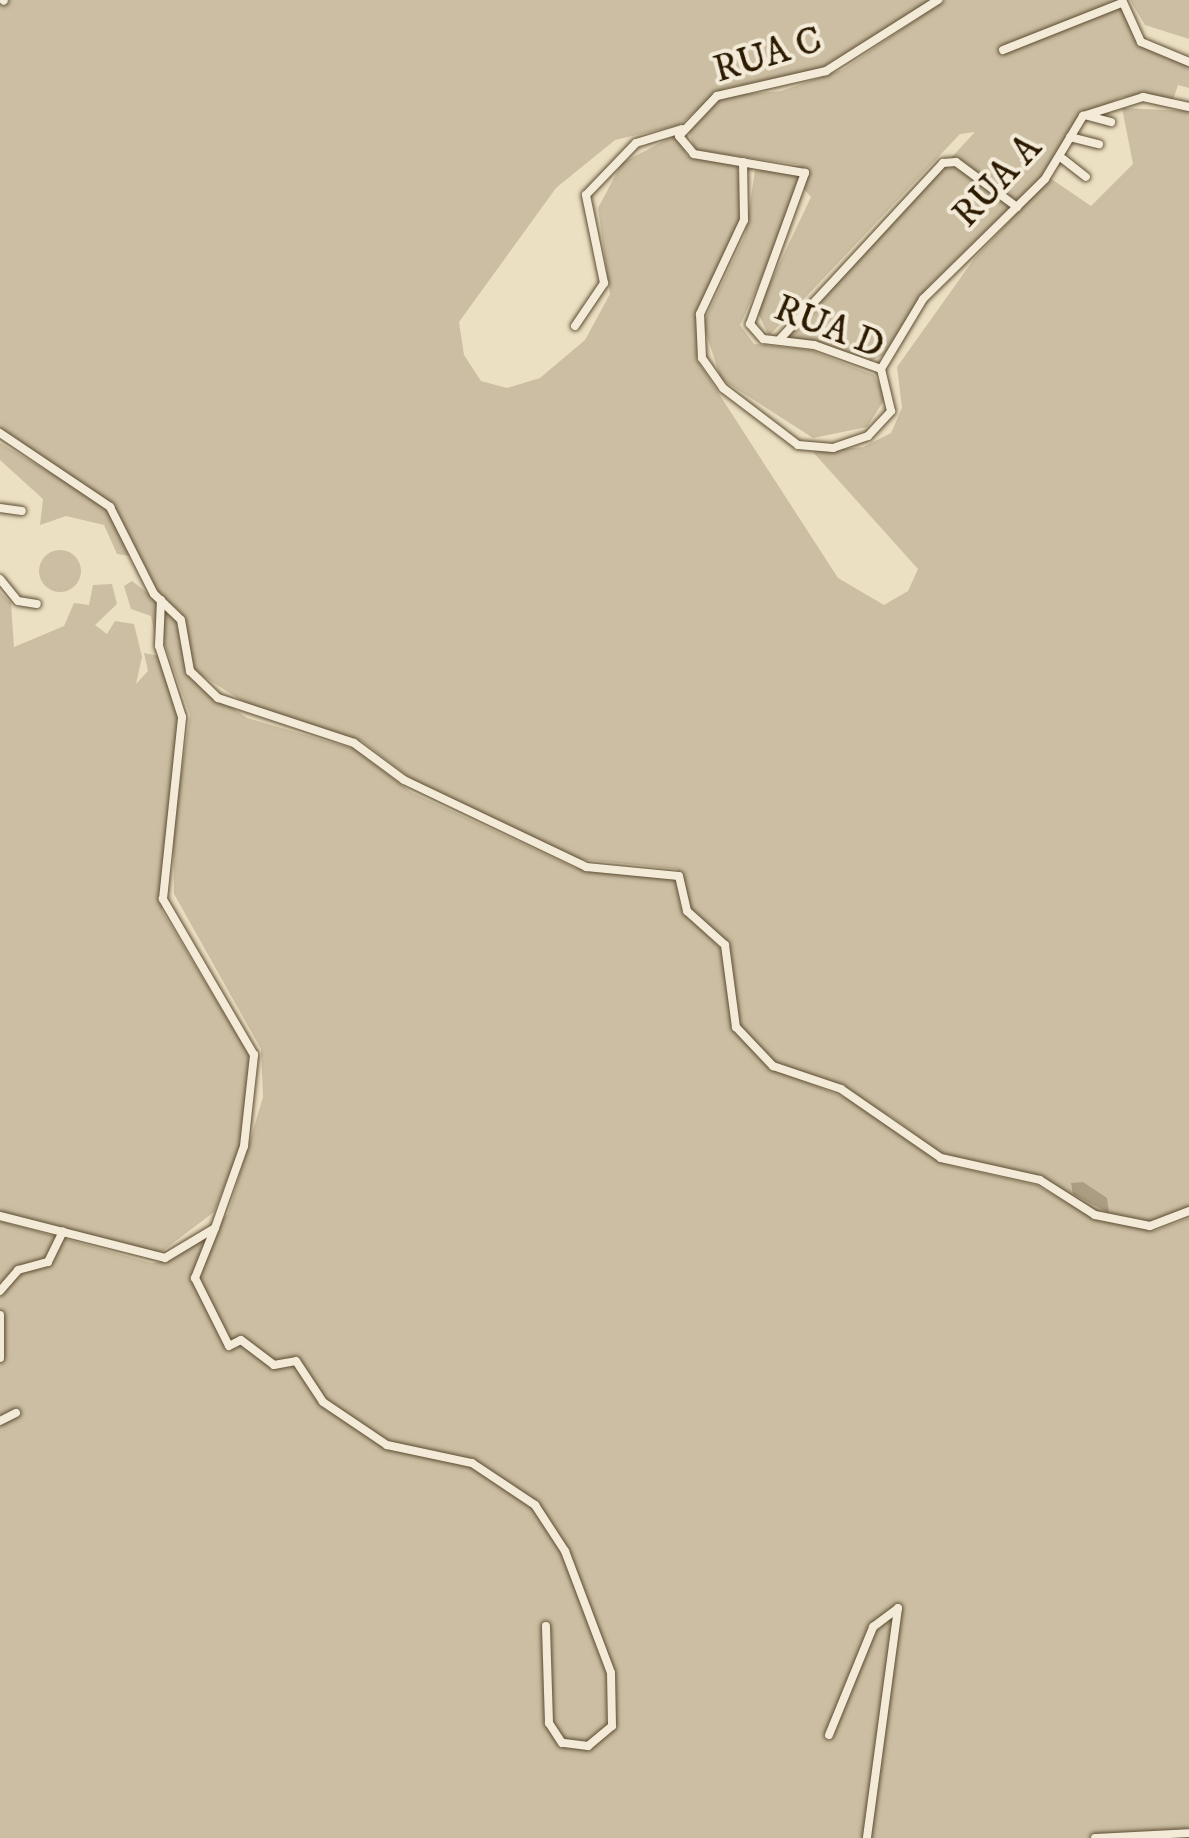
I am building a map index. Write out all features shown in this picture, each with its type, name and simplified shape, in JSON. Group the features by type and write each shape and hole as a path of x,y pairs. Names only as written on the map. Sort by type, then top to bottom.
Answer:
{"street":[{"name":"RUA C","path":"796,167 686,151 682,130 716,96 826,71 938,0"},
{"path":"1003,50 1122,1 1141,42 1189,62"},
{"name":"RUA A","path":"880,370 924,299 1063,159 1070,137 1084,116 1143,97 1189,106"},
{"path":"1084,116 1111,122"},
{"path":"575,326 604,282 586,195 636,144 682,130"},
{"path":"1070,137 1099,144"},
{"path":"1063,159 1086,178"},
{"name":"RUA D","path":"743,162 744,220 698,325 707,369 812,448 884,424 892,403 880,370 780,339 757,336 750,317 796,217 806,178 796,167"},
{"path":"780,339 943,163 956,162 1017,208"},
{"path":"0,433 110,507 161,600 180,620 195,679 233,707 354,744 404,780 586,867 674,872 687,912 725,945 736,1027 781,1071 841,1089 942,1158 1040,1180 1095,1215 1150,1226 1189,1212"},
{"path":"0,508 22,511"},
{"path":"0,579 18,600 37,604"},
{"path":"161,600 159,646 182,717 165,908 203,958 256,1063 244,1146 194,1278 229,1346 242,1340 274,1365 296,1361 324,1402 386,1445 472,1463 535,1505 565,1551 608,1664 614,1719 588,1746 562,1742 549,1723 546,1626"},
{"path":"0,1216 158,1259 215,1228"},
{"path":"0,1291 18,1270 48,1262 63,1232"},
{"path":"0,1315 0,1358"},
{"path":"0,1420 16,1413"},
{"path":"829,1735 873,1627 898,1608 868,1838"},
{"path":"1095,1838 1189,1833"}],"shaded area":[{"path":"0,0 931,0 820,69 724,89 679,125 615,140 556,188 459,322 464,355 481,381 507,388 540,378 585,340 610,294 598,208 622,163 677,134 687,156 737,164 742,216 699,308 697,360 838,578 884,605 908,591 918,569 813,452 863,447 891,433 902,408 897,367 974,259 1050,178 1091,206 1133,164 1122,108 1189,111 1189,1208 1145,1224 1095,1213 1051,1184 946,1158 892,1117 777,1066 738,1024 728,945 690,911 677,869 578,859 414,781 362,741 261,713 195,671 182,614 158,592 116,509 0,428"},
{"path":"945,0 1119,0 1001,53 1121,5 1139,43 1189,65 1189,88 1178,85 1173,100 1122,97 1077,119 1054,164 928,287 884,355 869,362 786,336 975,132 960,134 769,336 757,311 811,197 803,188 740,325 754,344 810,350 874,375 886,397 867,427 813,438 721,379 703,324 745,235 755,171 802,165 695,150 689,132 723,96 781,91 842,70"},
{"path":"1130,0 1189,0 1189,39 1145,25"},
{"path":"0,443 105,505 131,556 117,554 104,525 66,516 40,525 43,499 0,460"},
{"path":"60,550 75,556 81,571 75,586 60,592 45,586 39,571 45,556"},
{"path":"132,581 159,602 158,652 151,616 131,609 124,586"},
{"path":"112,584 117,604 95,625 107,634 115,621 134,624 142,657 136,684 148,671 144,653 159,656 179,718 162,911 252,1059 240,1148 214,1212 160,1253 0,1212 0,592 11,603 14,647 64,626 74,603 89,605 93,585"},
{"path":"163,605 176,618 191,679 247,718 354,749 411,792 575,868 676,878 681,908 723,951 732,1026 768,1067 856,1102 944,1164 1036,1185 1099,1220 1154,1231 1189,1218 1189,1838 0,1838 0,1221 152,1263 170,1260 228,1214 263,1097 261,1049 174,894 173,829 190,715 163,639"},
{"path":"1083,1182 1107,1198 1109,1213 1073,1194 1071,1183"}]}
